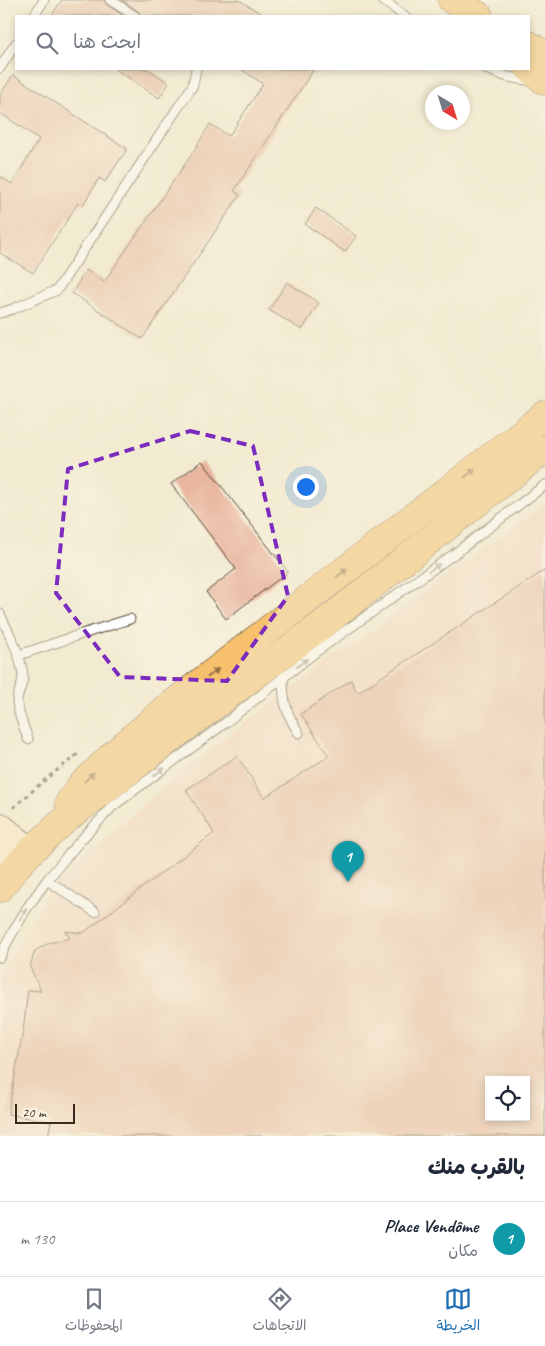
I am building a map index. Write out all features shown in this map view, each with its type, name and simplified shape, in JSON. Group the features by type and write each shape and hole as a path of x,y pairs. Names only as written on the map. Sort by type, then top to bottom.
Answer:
{"main road":[{"path":"448,0 463,15"},
{"path":"452,0 477,15"},
{"path":"530,46 545,55"},
{"path":"530,69 545,81"},
{"path":"66,819 69,803 80,787 112,754 169,707 545,415"},
{"path":"0,888 16,856 66,819 107,799 185,740 331,618 545,449"}],"street":[{"path":"0,826 16,856"}],"lane":[{"path":"35,15 44,0"},
{"path":"110,0 133,15"},
{"path":"382,0 404,15"},
{"path":"0,68 15,45"},
{"path":"0,313 13,310 57,290 193,84 196,70"},
{"path":"489,70 508,77 545,81"},
{"path":"185,740 219,728 317,651 454,554 545,485"},
{"path":"0,614 19,655 23,676 16,703 28,739"},
{"path":"19,655 130,619"},
{"path":"283,677 285,706 291,721 299,733"},
{"path":"0,956 26,908 79,842 107,799"},
{"path":"47,880 94,912"}],"highlighted area":[{"path":"190,431 253,446 288,596 227,681 120,677 56,593 68,469"}],"shaded area":[{"path":"545,504 545,1136 0,1136 0,977 49,890 183,769"}],"building":[{"path":"62,0 104,0 107,5 122,15 52,15"},
{"path":"122,0 239,0 263,15 140,15 138,11"},
{"path":"117,70 150,70 169,83 159,98"},
{"path":"242,70 313,70 234,191 240,195 142,339 72,293 86,270 104,282 192,154 210,124 229,136 263,84"},
{"path":"13,75 127,149 105,182 99,178 83,205 78,203 33,273 0,253 0,176 12,184 39,139 0,113 0,95"},
{"path":"316,208 356,236 345,252 305,224"},
{"path":"287,282 319,303 302,330 269,310"},
{"path":"202,461 288,572 226,619 206,592 236,569 171,484"},
{"path":"545,570 545,1136 48,1136 51,1122 8,1114 23,1031 28,990 41,991 30,967 35,951 49,943 70,938 65,931 83,933 214,833 186,790 237,756 264,798 329,756 301,714 351,680 357,693"}],"place":[{"name":"Place Vendôme","path":"348,882"}]}
